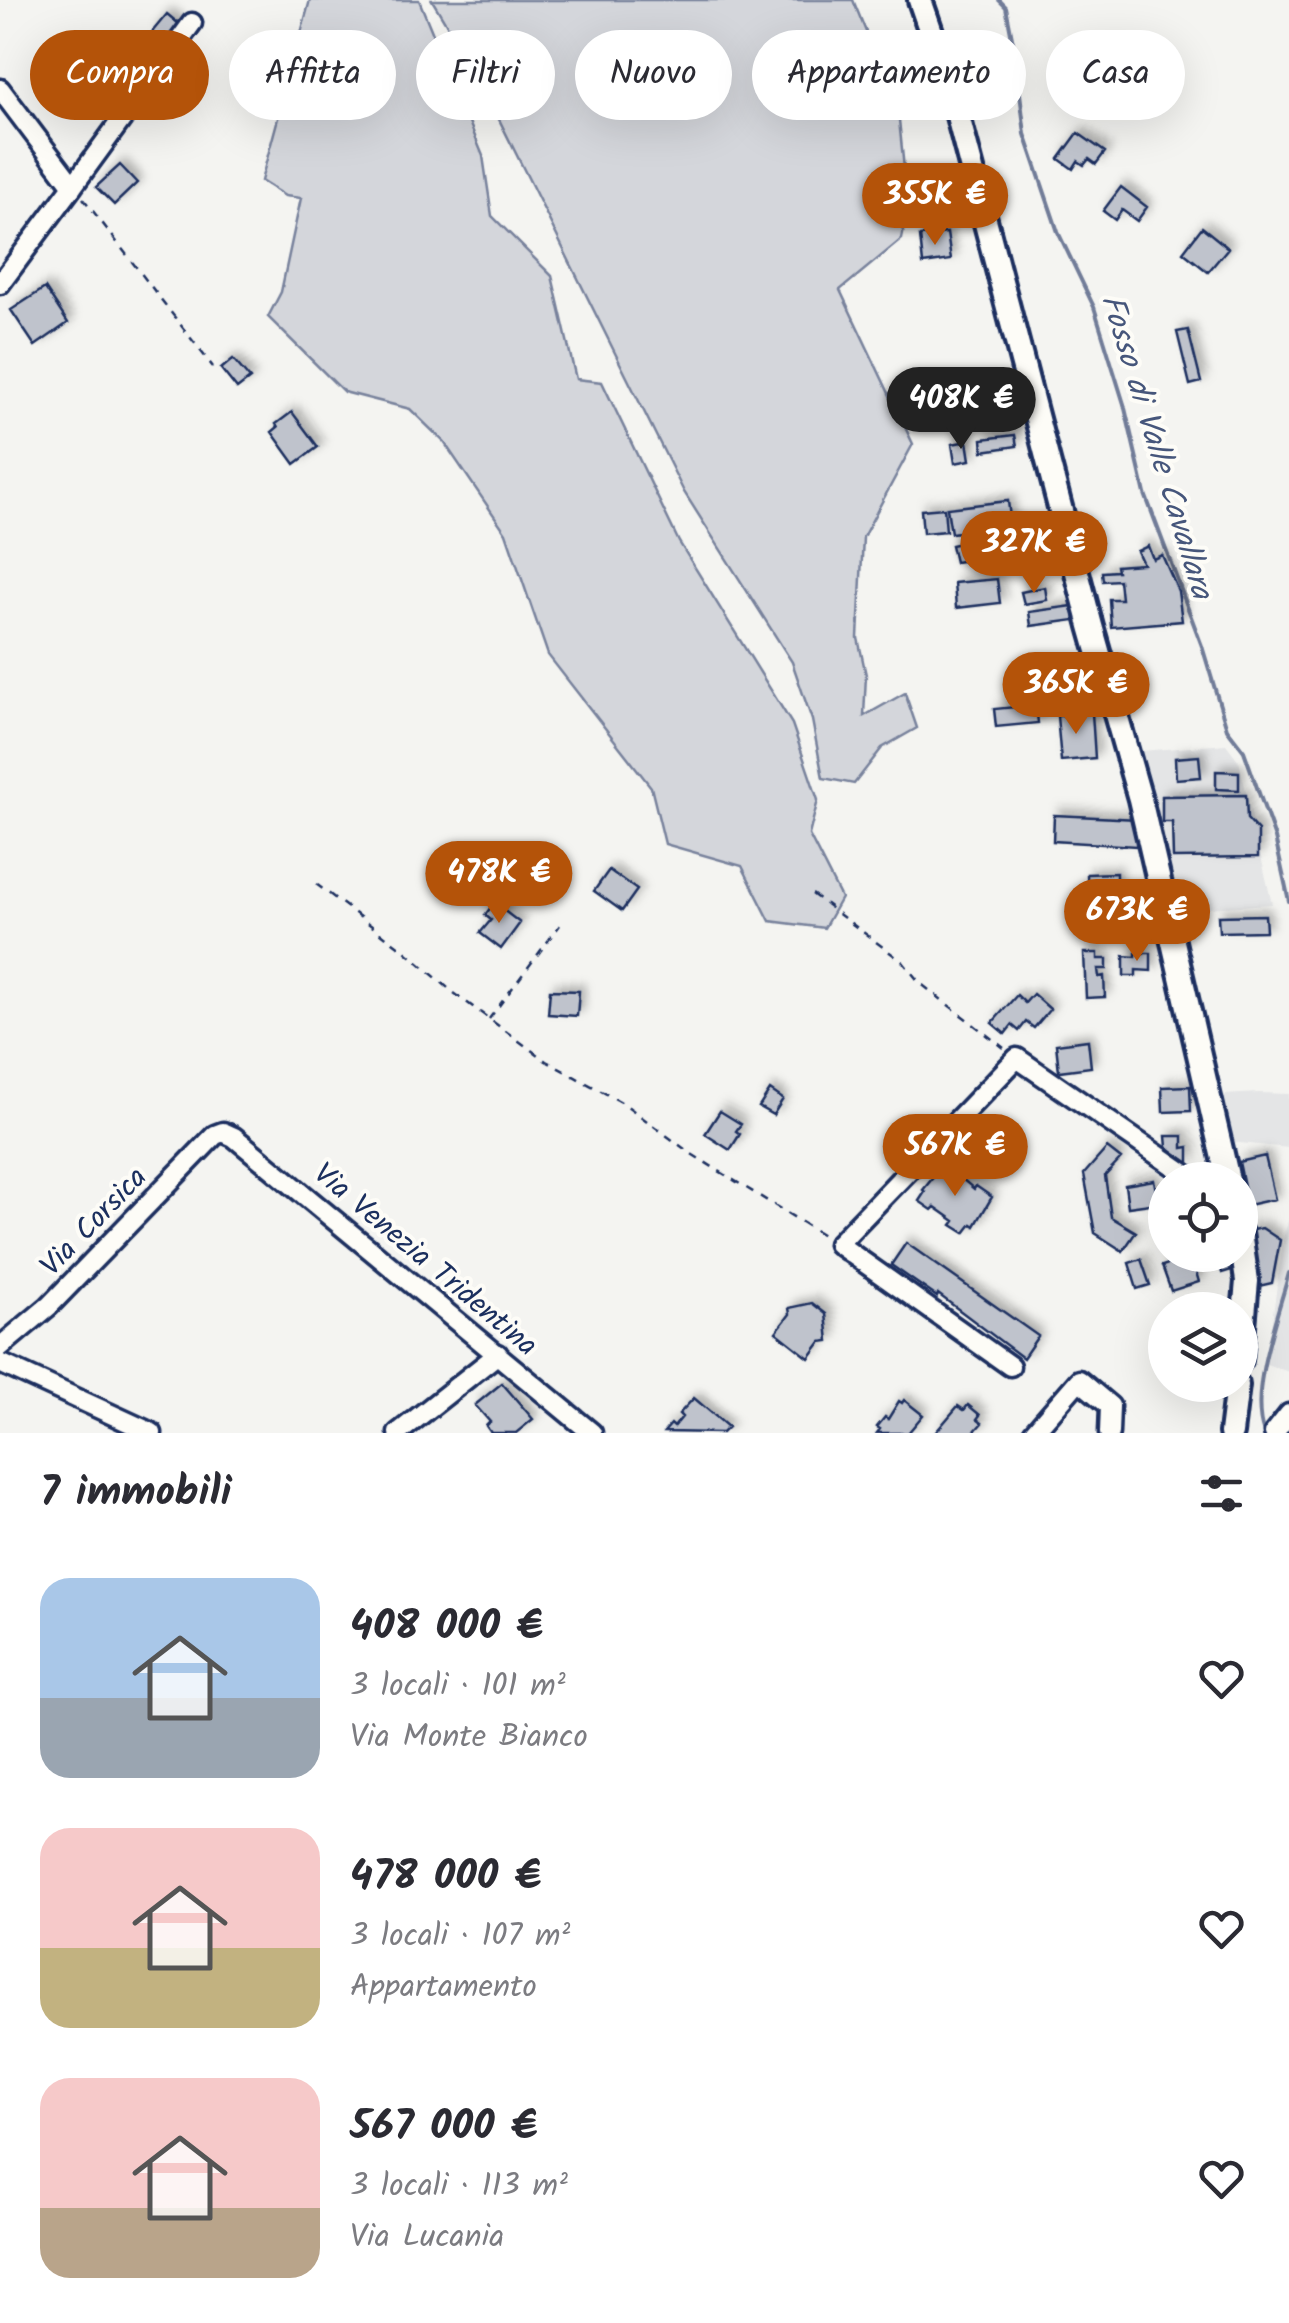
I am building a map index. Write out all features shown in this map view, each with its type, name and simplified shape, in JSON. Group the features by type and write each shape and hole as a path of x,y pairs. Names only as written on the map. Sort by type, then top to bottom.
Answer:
{"main road":[{"path":"920,0 952,93 1090,626 1140,799 1224,1162"},
{"path":"1231,1433 1236,1402"}],"street":[{"path":"0,284 192,23"},
{"path":"0,89 73,186"},
{"path":"1010,1366 838,1244 1017,1058 1168,1162"},
{"name":"Via Corsica","path":"0,1347 49,1306 215,1135 223,1132"},
{"name":"Via Venezia Tridentina","path":"223,1132 234,1137 592,1433"},
{"path":"398,1433 498,1354"},
{"path":"0,1363 152,1433"},
{"path":"1033,1433 1079,1380 1110,1406 1109,1433"},
{"path":"1274,1433 1289,1414"}],"path":[{"path":"73,186 212,367"},
{"path":"316,884 546,1061 623,1103 690,1154 838,1244"},
{"path":"812,894 903,962 920,983 1017,1058"},
{"path":"489,1019 560,925"}],"shaded area":[{"path":"310,0 419,0 431,30 416,30 416,120 468,120 483,156 492,216 552,276 576,379 602,382 679,542 792,724 818,800 809,835 841,898 824,928 770,921 742,866 665,844 651,787 548,655 506,533 444,442 410,409 344,392 268,317 281,292 301,198 285,196 261,181 278,120 396,120 396,30 302,30"},
{"path":"432,0 853,0 865,30 752,30 752,120 899,120 908,208 902,239 840,290 913,444 863,537 858,638 866,675 864,716 905,693 917,728 882,748 854,784 823,778 812,720 792,662 684,492 499,120 555,120 555,30 450,30"},
{"path":"1226,744 1239,761 1272,904 1176,910 1141,751"},
{"path":"1289,1094 1289,1148 1230,1142 1223,1095"},
{"path":"1289,1218 1289,1372 1266,1364"}],"building":[{"path":"167,14 185,29 184,30 154,30"},
{"path":"1078,133 1105,152 1096,164 1089,159 1084,165 1078,161 1073,169 1059,159"},
{"path":"120,165 137,183 114,205 96,187"},
{"path":"1121,187 1147,207 1137,221 1122,210 1115,220 1103,211"},
{"path":"1202,227 1228,248 1208,272 1183,252"},
{"path":"947,233 951,260 923,264 920,236"},
{"path":"45,288 68,323 35,346 11,310"},
{"path":"1188,330 1201,382 1190,385 1177,332"},
{"path":"233,359 250,379 237,389 221,369"},
{"path":"292,412 318,447 295,464 272,432"},
{"path":"1015,435 1017,446 983,451 982,439"},
{"path":"967,441 970,460 955,463 952,444"},
{"path":"1008,501 1011,526 951,533 947,508"},
{"path":"944,508 946,531 923,533 921,510"},
{"path":"970,541 974,559 955,562 951,545"},
{"path":"1148,546 1153,559 1162,555 1178,591 1182,621 1111,627 1109,599 1121,599 1119,580 1103,581 1102,572 1117,571 1116,566 1143,564 1137,551"},
{"path":"997,579 1000,603 956,608 954,583"},
{"path":"1045,587 1047,600 1024,604 1021,592"},
{"path":"1073,606 1075,620 1031,626 1029,612"},
{"path":"1036,705 1038,723 996,727 994,709"},
{"path":"1092,713 1095,758 1061,761 1057,716"},
{"path":"1199,756 1201,777 1176,779 1175,758"},
{"path":"1216,771 1239,772 1239,790 1216,789"},
{"path":"1246,795 1247,819 1258,831 1258,857 1173,858 1172,822 1162,822 1162,796"},
{"path":"1054,815 1138,819 1136,846 1053,841"},
{"path":"609,870 637,890 622,911 594,891"},
{"path":"1116,873 1116,899 1088,900 1087,874"},
{"path":"494,903 520,923 501,949 480,933 491,920 485,915"},
{"path":"1114,910 1115,923 1088,925 1087,912"},
{"path":"1265,915 1266,931 1219,932 1218,916"},
{"path":"1084,953 1098,953 1098,959 1107,959 1107,969 1098,969 1099,977 1104,976 1105,997 1086,998"},
{"path":"1136,953 1151,953 1151,971 1136,970 1136,976 1124,976 1124,956 1136,957"},
{"path":"550,990 579,991 577,1016 548,1014"},
{"path":"1033,994 1050,1009 1034,1028 1026,1022 1019,1031 1012,1025 1005,1034 992,1023 1017,995 1025,1003"},
{"path":"1088,1040 1091,1067 1059,1071 1056,1044"},
{"path":"1190,1086 1191,1111 1163,1112 1162,1087"},
{"path":"770,1090 783,1099 773,1115 759,1107"},
{"path":"720,1111 741,1124 730,1150 705,1134"},
{"path":"1166,1136 1183,1136 1183,1148 1189,1147 1189,1162 1186,1162 1167,1147"},
{"path":"1107,1148 1121,1159 1105,1176 1111,1217 1136,1232 1123,1251 1095,1233 1084,1174"},
{"path":"1265,1156 1275,1199 1258,1203 1258,1162 1239,1162"},
{"path":"944,1164 974,1189 976,1186 992,1197 975,1226 972,1224 965,1233 935,1207 932,1210 919,1201"},
{"path":"1148,1181 1148,1204 1128,1207 1125,1185"},
{"path":"1258,1229 1280,1240 1272,1283 1259,1286 1256,1272"},
{"path":"906,1243 1038,1336 1023,1358 938,1294 937,1297 891,1265"},
{"path":"1141,1259 1150,1285 1137,1289 1129,1263"},
{"path":"1164,1272 1196,1272 1199,1282 1171,1291"},
{"path":"812,1303 826,1314 829,1341 821,1342 809,1358 776,1332 790,1314 789,1308"},
{"path":"502,1383 533,1419 516,1433 491,1433 486,1426 490,1422 475,1405"},
{"path":"694,1398 728,1427 722,1433 664,1432 671,1424 674,1427 682,1417 679,1414"},
{"path":"904,1400 923,1415 908,1433 877,1433 885,1417 888,1419 899,1401"},
{"path":"968,1405 980,1415 977,1419 982,1423 973,1433 935,1433 958,1406 964,1410"}],"waterway":[{"name":"Fosso di Valle Cavallara","path":"999,0 1006,7 1015,53 1025,134 1058,232 1094,307 1124,404 1145,494 1202,646 1227,729 1244,751 1275,838 1289,901"},
{"name":"Fosso di Valle Cavallara","path":"1264,1433 1260,1416 1262,1375 1289,1273"}]}
